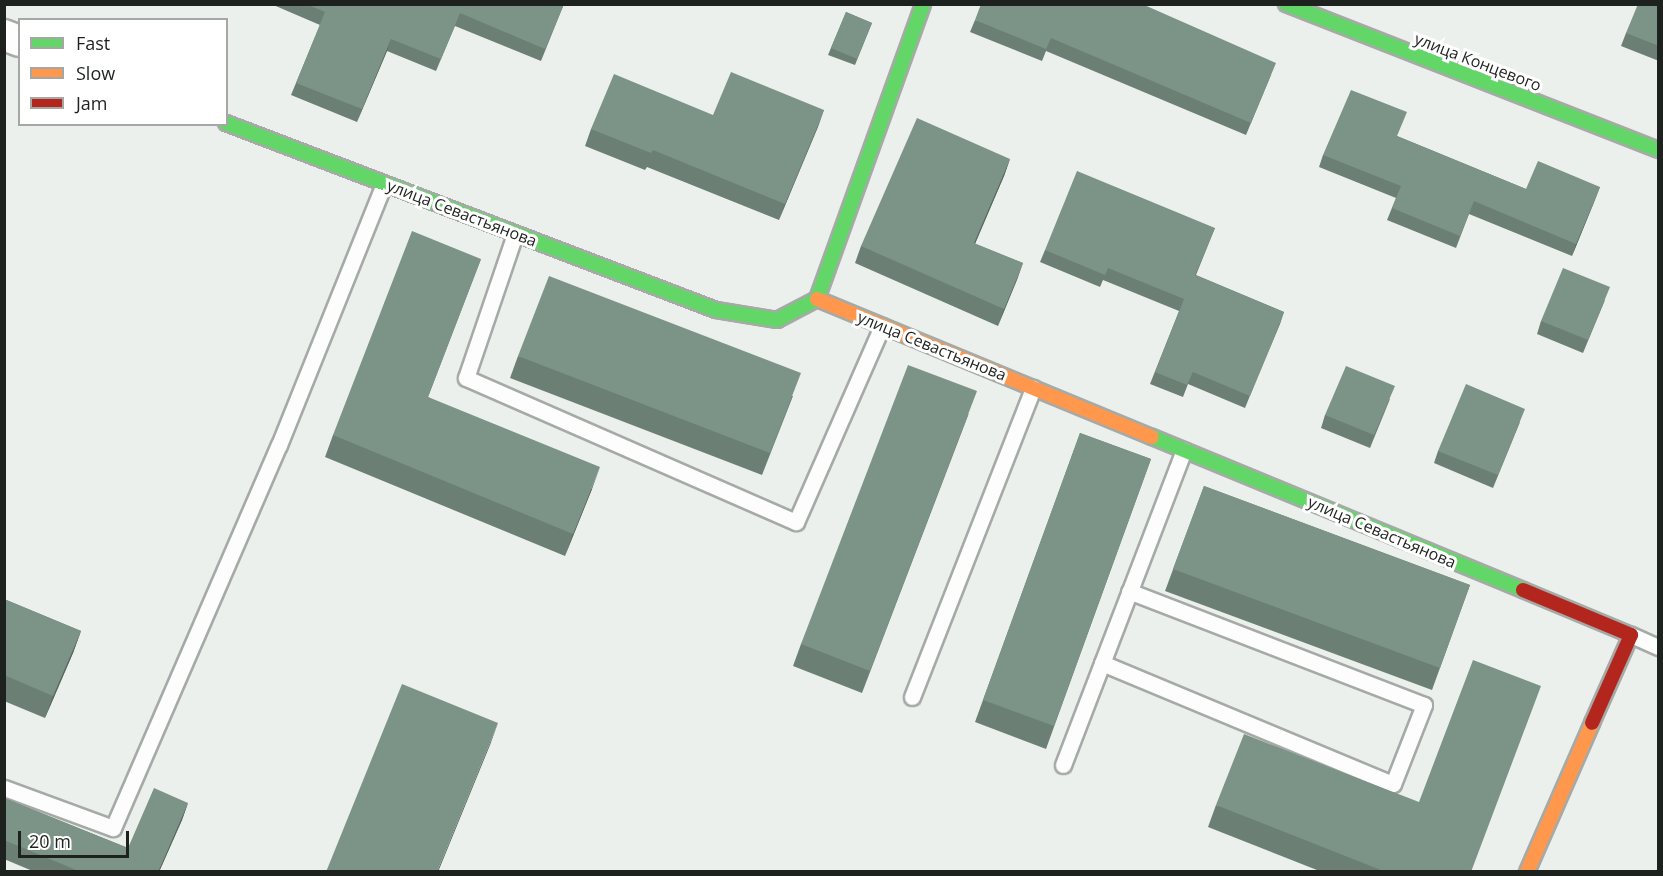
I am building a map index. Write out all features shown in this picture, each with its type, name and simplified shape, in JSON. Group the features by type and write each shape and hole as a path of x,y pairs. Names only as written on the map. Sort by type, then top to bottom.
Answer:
{"street":[{"path":"817,299 923,4"},
{"name":"улица Концевого","path":"1286,4 1659,150"},
{"name":"улица Севастьянова","path":"228,124 716,309 777,320 817,299 1631,635"},
{"path":"1527,872 1631,635"}],"lane":[{"path":"4,788 113,828 279,445 384,184"},
{"path":"515,234 466,378 796,522 882,326"},
{"path":"912,697 1033,388"},
{"path":"1064,765 1184,450"},
{"path":"1102,663 1393,784 1424,705 1130,591"},
{"path":"1631,635 1659,646"}],"building":[{"path":"306,4 564,4 545,49 460,13 441,59 391,39 362,109 296,83 325,12"},
{"path":"981,4 1142,4 1276,63 1251,123 1051,38 1046,49 975,20"},
{"path":"1638,4 1659,4 1659,46 1626,33"},
{"path":"846,12 872,23 857,59 831,48"},
{"path":"731,72 824,110 785,204 653,150 651,153 591,129 614,74 713,115"},
{"path":"1351,90 1407,112 1397,136 1526,189 1538,161 1600,187 1576,244 1474,201 1460,236 1392,208 1401,186 1323,155"},
{"path":"917,118 1010,159 974,243 1023,263 1004,309 861,246"},
{"path":"1077,171 1215,228 1195,275 1284,312 1250,396 1193,372 1187,385 1155,372 1184,299 1108,268 1105,275 1045,250"},
{"path":"412,231 481,259 428,397 600,467 573,534 333,435"},
{"path":"1563,268 1610,287 1588,340 1541,321"},
{"path":"549,276 801,373 770,453 518,356"},
{"path":"908,365 977,391 870,671 801,644"},
{"path":"1346,366 1395,386 1374,435 1325,415"},
{"path":"1466,384 1525,409 1498,475 1438,451"},
{"path":"1080,433 1151,459 1054,726 983,700"},
{"path":"1204,486 1470,585 1440,668 1173,569"},
{"path":"4,599 81,631 53,696 4,675"},
{"path":"1473,660 1541,686 1471,872 1386,872 1216,805 1244,734 1419,802"},
{"path":"402,684 498,723 437,872 326,872"},
{"path":"154,788 188,803 158,872 81,872 4,840 4,798 128,848"}],"traffic: fast":[{"path":"817,299 923,4"},
{"path":"1286,4 1658,150"},
{"path":"228,124 716,310 777,320 817,299"},
{"path":"1152,437 1523,590"}],"traffic: slow":[{"path":"817,299 1152,437"},
{"path":"1527,872 1592,723"}],"traffic: jam":[{"path":"1523,590 1631,635 1592,723"}]}
